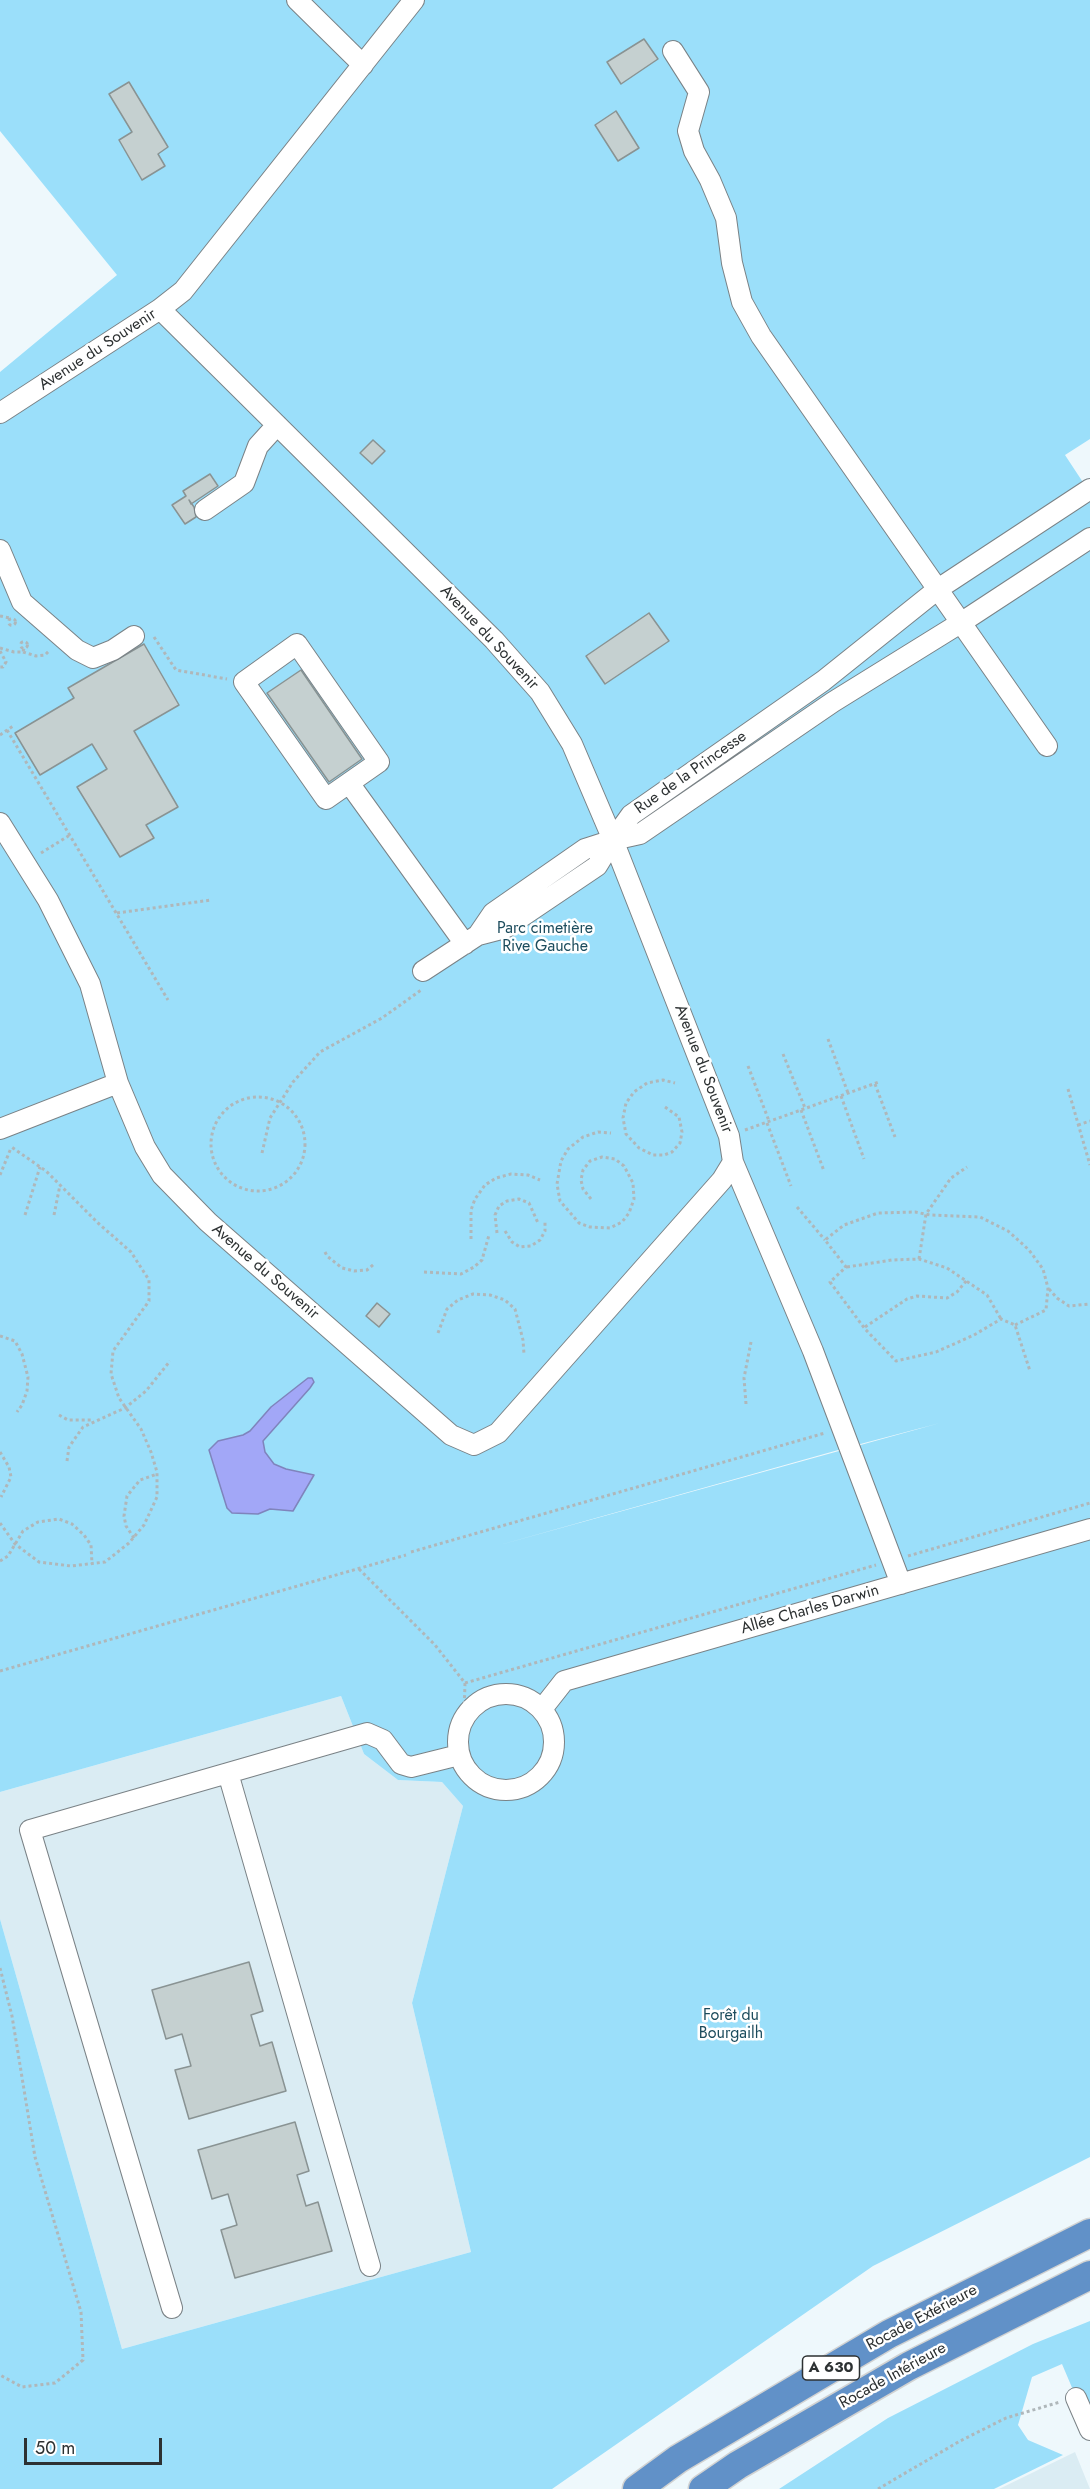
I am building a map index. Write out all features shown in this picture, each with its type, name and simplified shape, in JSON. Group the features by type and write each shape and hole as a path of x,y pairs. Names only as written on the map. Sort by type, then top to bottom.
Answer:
{"highway":[{"name":"Rocade Extérieure","path":"637,2489 678,2459 889,2334 1090,2233"},
{"name":"Rocade Intérieure","path":"703,2489 738,2465 909,2366 1090,2275"}],"street":[{"path":"297,0 363,65"},
{"path":"160,309 183,291 414,0"},
{"path":"673,51 699,92 688,131 694,151 710,180 726,218 732,263 742,302 761,336 1047,746"},
{"name":"Avenue du Souvenir","path":"0,413 160,309 494,640 540,692 572,744 613,840 729,1136 733,1162 722,1180 498,1433 474,1444 451,1435 208,1222 162,1175 145,1147 118,1083 90,984 48,900 0,823"},
{"path":"205,510 244,483 258,446 277,425"},
{"name":"Rue de la Princesse","path":"613,840 632,815 823,681 939,589 1090,489"},
{"name":"Rue de la Princesse","path":"613,840 640,834 833,702 962,622 1090,538"},
{"path":"0,550 22,602 77,650 93,658 113,650 134,636"},
{"path":"297,645 379,762 326,799 244,682 297,645"},
{"path":"349,783 471,939"},
{"path":"423,971 471,939 506,928 597,866 613,840"},
{"path":"0,1129 118,1083"},
{"path":"733,1162 813,1351 901,1584"},
{"name":"Allée Charles Darwin","path":"542,1709 564,1682 1090,1529"},
{"path":"508,1693 527,1699 542,1709 551,1724 554,1740 552,1757 538,1779 524,1788 506,1791 490,1789 473,1779 463,1766 459,1755 458,1732 464,1716 476,1703 491,1695 508,1693"},
{"path":"172,2308 30,1830 367,1733 383,1740 401,1764 411,1767 459,1755"},
{"path":"228,1773 370,2266"},
{"path":"1076,2397 1090,2430"}],"path":[{"path":"0,616 12,618"},
{"path":"134,636 151,633 176,670 244,682"},
{"path":"0,667 3,667 6,662 0,650 23,650 36,656 45,655 50,651 50,646"},
{"path":"0,735 13,726"},
{"path":"7,730 168,1000"},
{"path":"24,862 70,835"},
{"path":"117,913 211,900"},
{"path":"262,1153 270,1118 293,1082 320,1052 382,1017 423,989 423,971"},
{"path":"828,1039 848,1093"},
{"path":"783,1054 824,1171"},
{"path":"748,1066 791,1186"},
{"path":"665,1107 678,1117 682,1132 680,1143 672,1152 653,1155 639,1148 626,1134 624,1118 626,1103 634,1092 647,1083 663,1080 675,1083"},
{"path":"729,1136 879,1082"},
{"path":"874,1084 895,1137"},
{"path":"1068,1089 1090,1164"},
{"path":"841,1096 864,1159"},
{"path":"263,1097 280,1102 291,1110 304,1134 305,1148 299,1167 286,1182 267,1191 248,1190 229,1182 217,1169 211,1153 211,1135 218,1118 230,1105 245,1098 263,1097"},
{"path":"1078,1125 1090,1121"},
{"path":"0,1129 11,1148 40,1167 131,1252 149,1280 149,1301 113,1351 111,1374 125,1408 141,1429 157,1474 157,1497 144,1525 134,1538 105,1562 71,1566 39,1562 15,1544 0,1523"},
{"path":"591,1199 583,1189 581,1180 583,1170 590,1161 602,1157 615,1159 624,1166 633,1183 634,1198 629,1213 622,1222 610,1228 590,1227 579,1223 560,1201 557,1184 561,1161 568,1149 598,1132 611,1133"},
{"path":"0,1174 11,1148"},
{"path":"25,1215 40,1167"},
{"path":"919,1259 926,1214 951,1178 967,1167"},
{"path":"471,1239 471,1210 475,1199 485,1185 496,1178 512,1174 528,1175 540,1180"},
{"path":"54,1215 60,1185"},
{"path":"497,1233 495,1215 499,1206 507,1201 519,1199 529,1203 538,1223"},
{"path":"796,1207 846,1267"},
{"path":"825,1240 843,1225 878,1213 915,1212 980,1217 1008,1231 1029,1250 1042,1269 1047,1288 1046,1310 1015,1325"},
{"path":"505,1231 512,1242 520,1246 531,1246 540,1240 545,1221"},
{"path":"424,1272 461,1274 474,1267 482,1260 489,1235"},
{"path":"325,1252 342,1268 354,1271 367,1270 374,1264"},
{"path":"1001,1319 975,1335 936,1352 896,1361 864,1327 830,1282 846,1267 892,1260 919,1259 947,1268 987,1294 1001,1319 1015,1325 1030,1371"},
{"path":"864,1327 907,1299 917,1296 946,1298 957,1292 967,1280"},
{"path":"1047,1288 1069,1306 1090,1304"},
{"path":"438,1333 447,1309 453,1304 473,1294 490,1295 505,1300 515,1309 524,1354"},
{"path":"0,1336 15,1341 22,1354 28,1377 27,1391 22,1405 16,1412"},
{"path":"746,1404 744,1378 751,1342"},
{"path":"67,1461 69,1447 82,1427 125,1408 146,1391 170,1362"},
{"path":"59,1415 79,1421 94,1420"},
{"path":"411,1552 842,1427"},
{"path":"0,1452 9,1467 11,1477 1,1497"},
{"path":"134,1538 126,1526 124,1516 127,1496 140,1480 157,1474"},
{"path":"465,1683 1090,1503"},
{"path":"0,1561 8,1556 23,1532 38,1522 59,1519 72,1524 84,1535 90,1545 92,1564"},
{"path":"0,1671 406,1555"},
{"path":"359,1569 435,1646 465,1683 464,1716"},
{"path":"0,1968 12,2016 35,2157 81,2312 83,2360 55,2383 22,2387 0,2375"},
{"path":"878,2489 960,2441 1006,2418 1076,2397"}],"shaded area":[{"path":"341,1696 364,1754 398,1780 442,1782 463,1806 412,2003 471,2252 122,2349 0,1919 0,1792"},
{"path":"1075,2452 1090,2489 999,2489"}],"green space":[{"name":"Parc cimetière Rive Gauche","path":"0,0 1090,0 1090,439 1065,455 1090,493 1090,2157 873,2266 552,2489 0,2489 0,1919 122,2349 471,2252 412,2003 463,1806 442,1782 398,1780 364,1754 341,1696 0,1792 0,372 117,275 0,131","holes":["940,1423 496,1546 849,1447"]},
{"path":"1090,2321 1090,2430 1062,2364 1032,2377 1018,2425 1028,2440 1063,2455 994,2489 779,2489 888,2418 1033,2344"}],"water":[{"path":"308,1378 312,1378 314,1382 310,1388 263,1441 265,1452 274,1464 314,1475 293,1511 270,1509 258,1514 232,1513 227,1508 209,1450 218,1441 250,1431 271,1407"}],"building":[{"path":"644,39 658,59 621,84 607,62"},
{"path":"129,82 168,147 158,154 165,166 142,180 119,140 132,132 109,94"},
{"path":"616,111 639,148 618,161 595,125"},
{"path":"373,440 385,451 372,464 360,453"},
{"path":"210,474 218,486 192,504 196,517 185,524 172,505 186,496 183,491"},
{"path":"649,613 669,641 605,684 586,656"},
{"path":"144,644 179,705 134,731 178,807 146,825 154,838 120,857 77,787 107,769 92,744 40,775 15,733 74,698 68,688"},
{"path":"301,670 362,759 329,782 267,693"},
{"path":"377,1303 390,1314 379,1327 366,1316"},
{"path":"249,1962 263,2011 251,2015 260,2046 272,2042 286,2091 189,2119 175,2070 191,2066 182,2034 166,2039 152,1990"},
{"path":"295,2122 309,2171 297,2175 306,2206 318,2202 332,2251 235,2278 221,2230 237,2225 228,2194 212,2199 198,2150"}],"park label":[{"name":"Forêt du Bourgailh","path":"731,2025"}]}
